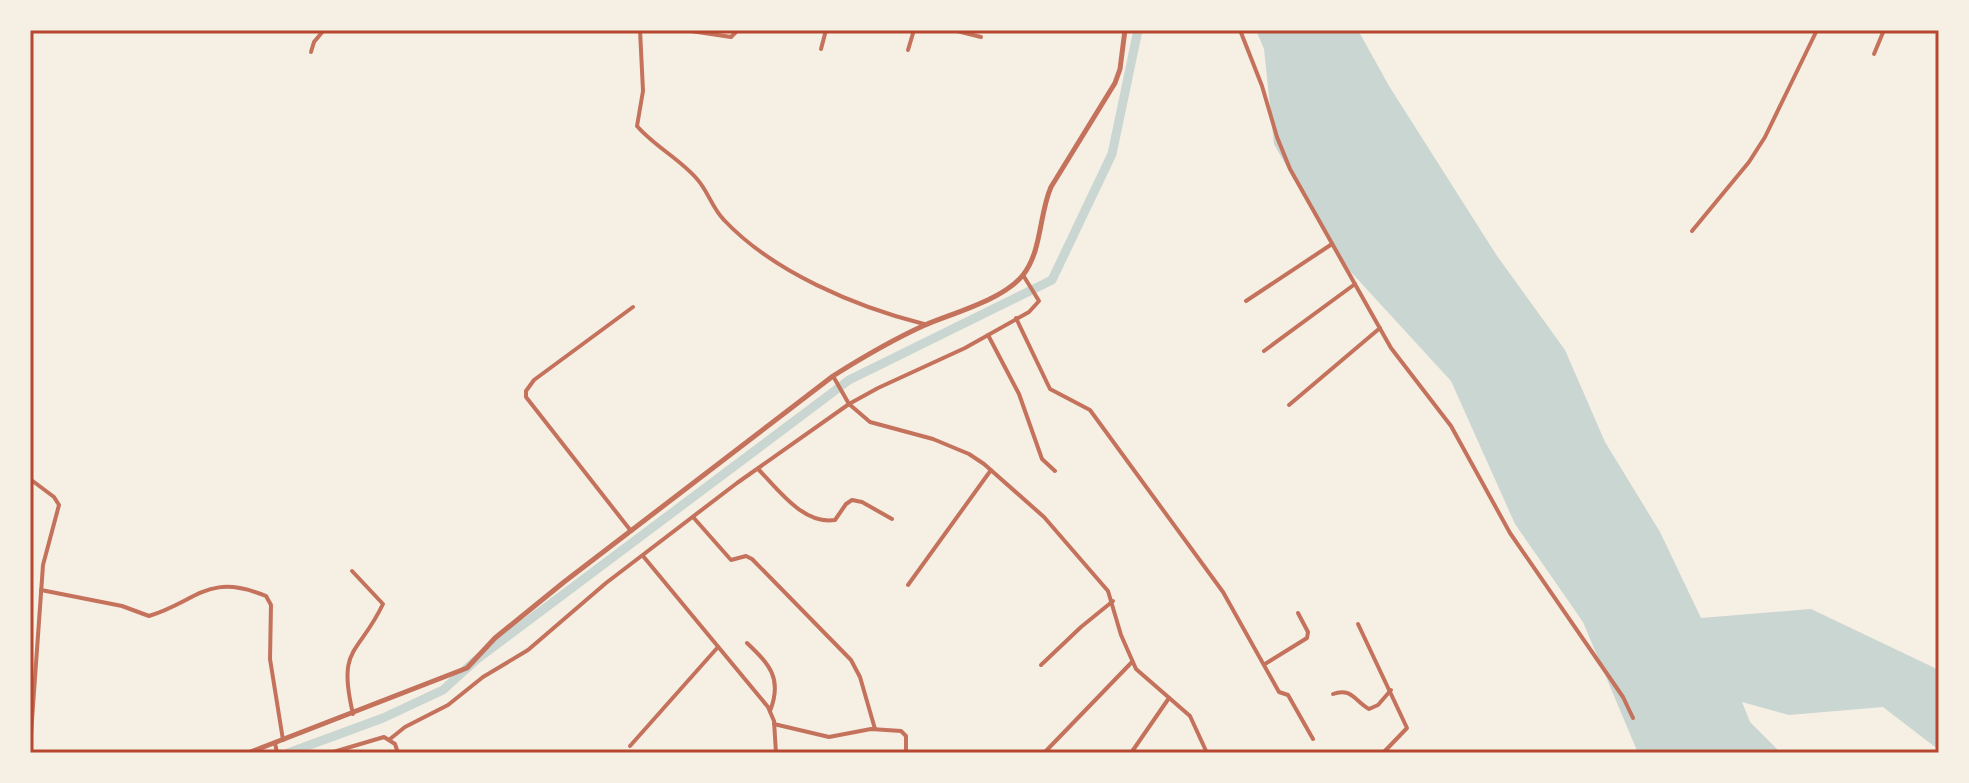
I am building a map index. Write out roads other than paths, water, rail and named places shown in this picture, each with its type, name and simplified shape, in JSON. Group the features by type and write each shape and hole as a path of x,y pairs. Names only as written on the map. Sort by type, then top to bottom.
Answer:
{"street":[{"path":"311,52 314,42 324,30"},
{"path":"640,30 643,91 637,126 698,179 723,219 756,248 817,284 869,309 926,325"},
{"path":"684,30 735,37 738,30"},
{"path":"821,49 826,30"},
{"path":"908,50 914,30"},
{"path":"953,30 981,37"},
{"path":"248,753 467,668 495,638 833,376 871,351 989,298 1023,275 1031,262 1051,187 1115,83 1125,30"},
{"path":"1240,30 1287,161 1332,244 1400,362 1463,444 1498,514 1623,697 1633,718"},
{"path":"1692,231 1757,150 1774,122 1817,30"},
{"path":"1874,54 1884,30"},
{"path":"1246,301 1332,244"},
{"path":"390,739 405,727 448,705 483,677 528,650 606,583 849,404 988,335 1035,307 1038,297 1023,275"},
{"path":"1264,351 1355,284"},
{"path":"631,531 526,397 526,391 534,380 633,307"},
{"path":"1016,318 1050,389 1090,410 1210,573 1279,692 1288,695 1313,739"},
{"path":"1289,405 1380,328"},
{"path":"988,335 1019,394 1042,459 1055,471"},
{"path":"833,376 849,404 870,422 947,444 978,459 1053,526 1101,582 1113,601 1121,635 1132,662 1143,677 1190,716 1207,753"},
{"path":"758,469 811,517 835,520 852,500 862,502 892,519"},
{"path":"908,585 991,470"},
{"path":"30,479 54,497 59,505 43,565 30,748"},
{"path":"693,517 731,560 746,556 752,559 842,649 860,677 875,729"},
{"path":"643,556 770,711 776,753"},
{"path":"352,571 383,604 348,660 347,684 353,714"},
{"path":"41,590 122,606 149,616 215,586 230,586 266,596 271,605 270,659 283,740"},
{"path":"1041,665 1113,601"},
{"path":"1264,665 1307,638 1308,632 1298,613"},
{"path":"1358,624 1407,730 1383,753"},
{"path":"747,643 772,670 775,694 770,711"},
{"path":"630,746 718,647"},
{"path":"1045,753 1132,662"},
{"path":"1333,694 1341,691 1349,693 1369,709 1378,705 1391,690"},
{"path":"1131,753 1169,698"},
{"path":"774,724 829,737 875,729 905,733 906,753"},
{"path":"330,753 377,738 390,739 398,753"},
{"path":"275,743 277,753"}],"waterway":[{"path":"288,753 383,718 443,690 476,660 849,380 1052,280 1112,154 1138,30"}]}
